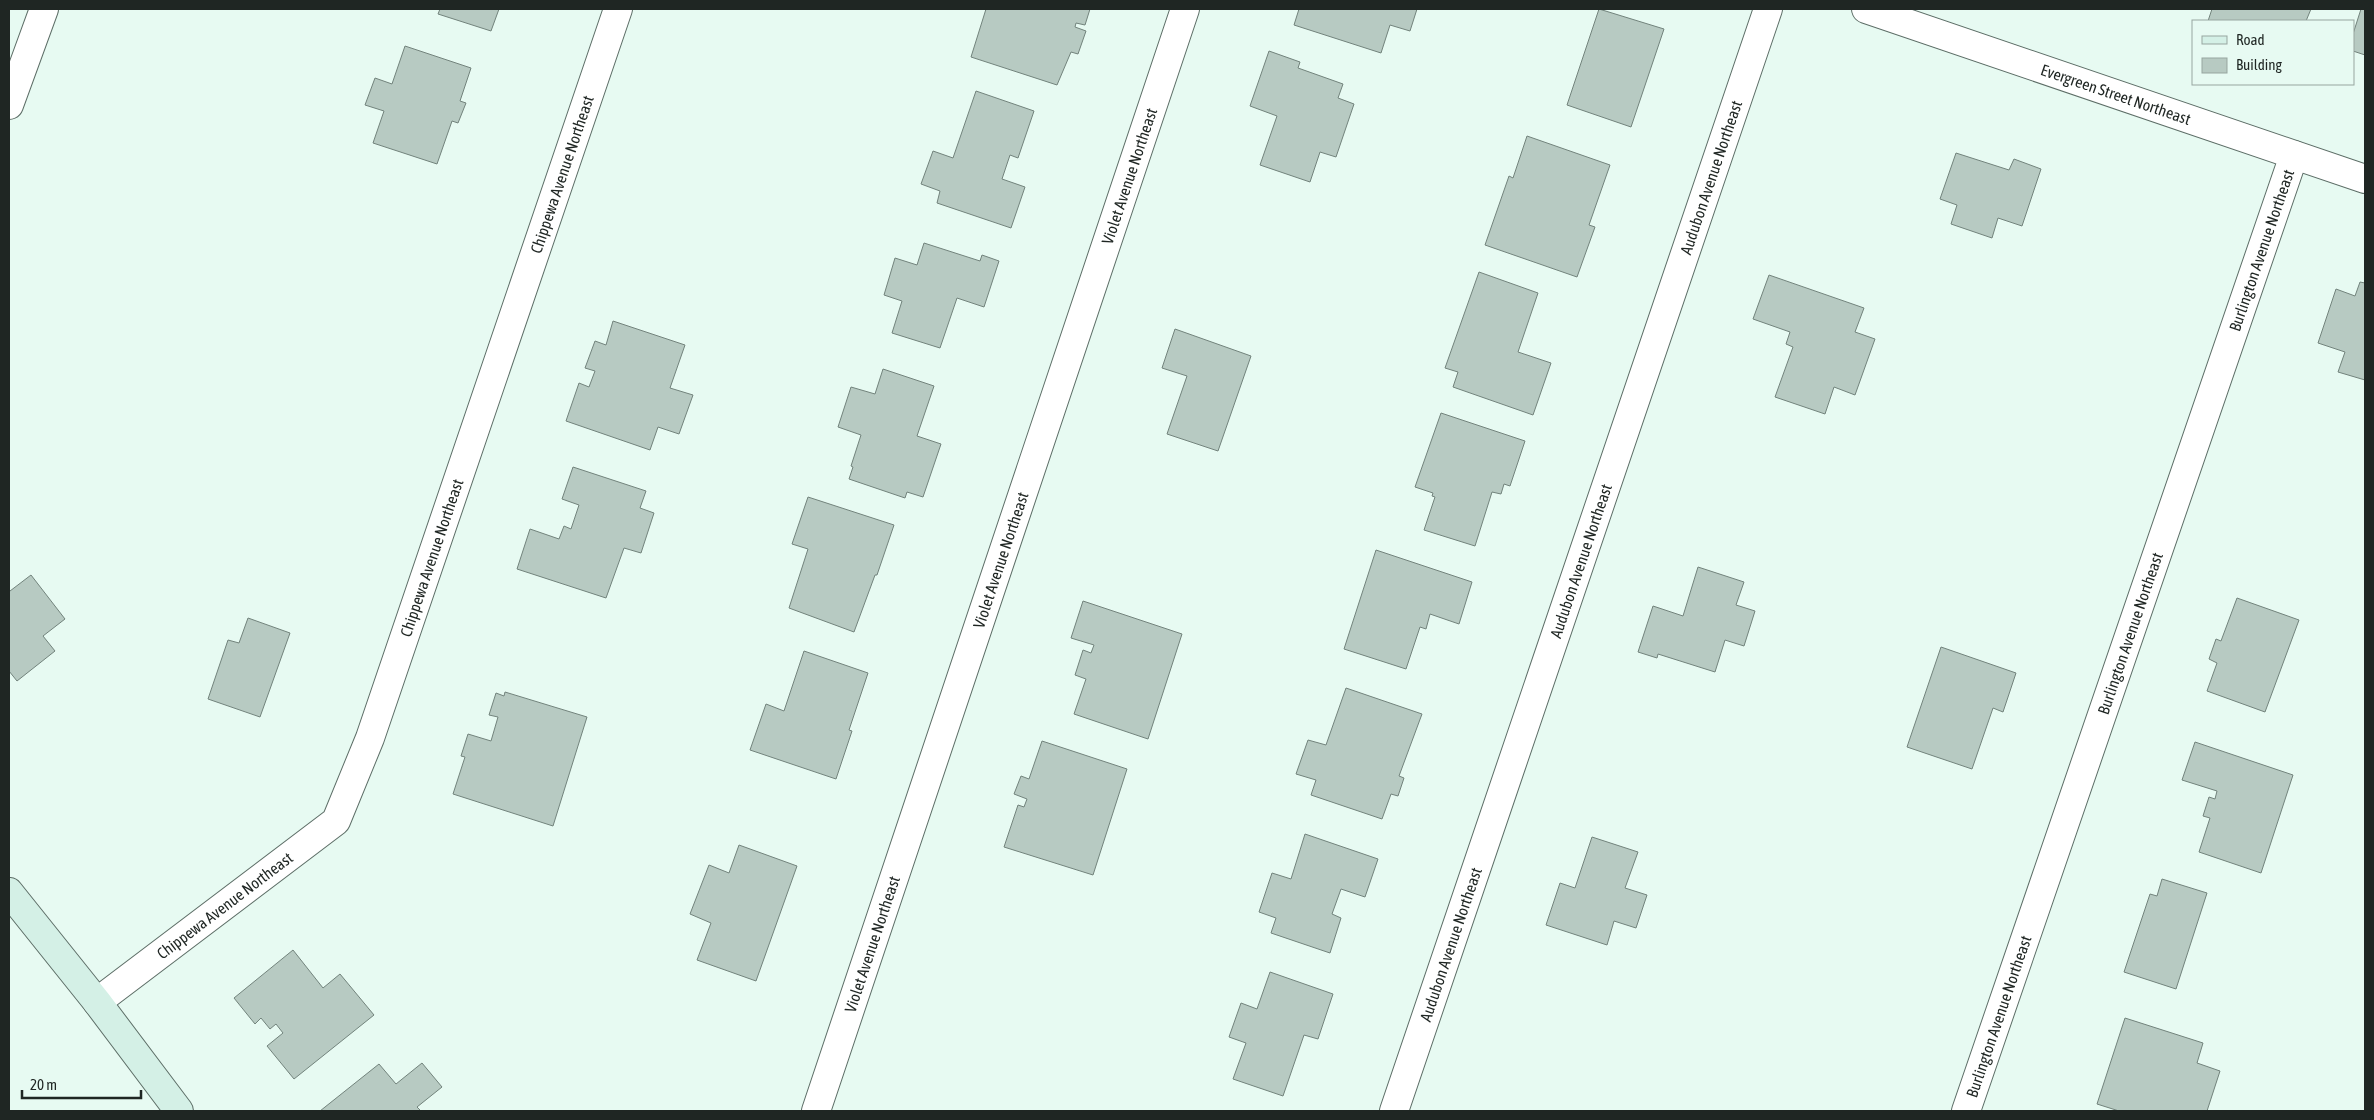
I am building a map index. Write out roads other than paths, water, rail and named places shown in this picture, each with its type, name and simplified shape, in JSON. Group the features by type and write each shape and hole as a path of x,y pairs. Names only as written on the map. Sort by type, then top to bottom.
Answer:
{"street":[{"path":"9,105 44,9"},
{"name":"Chippewa Avenue Northeast","path":"97,1002 336,822 367,748 618,9"},
{"name":"Violet Avenue Northeast","path":"816,1111 1185,9"},
{"name":"Audubon Avenue Northeast","path":"1394,1111 1768,9"},
{"name":"Evergreen Street Northeast","path":"1866,9 2365,179"},
{"name":"Burlington Avenue Northeast","path":"1966,1111 2294,155"},
{"path":"9,892 97,1002 179,1111"}]}
